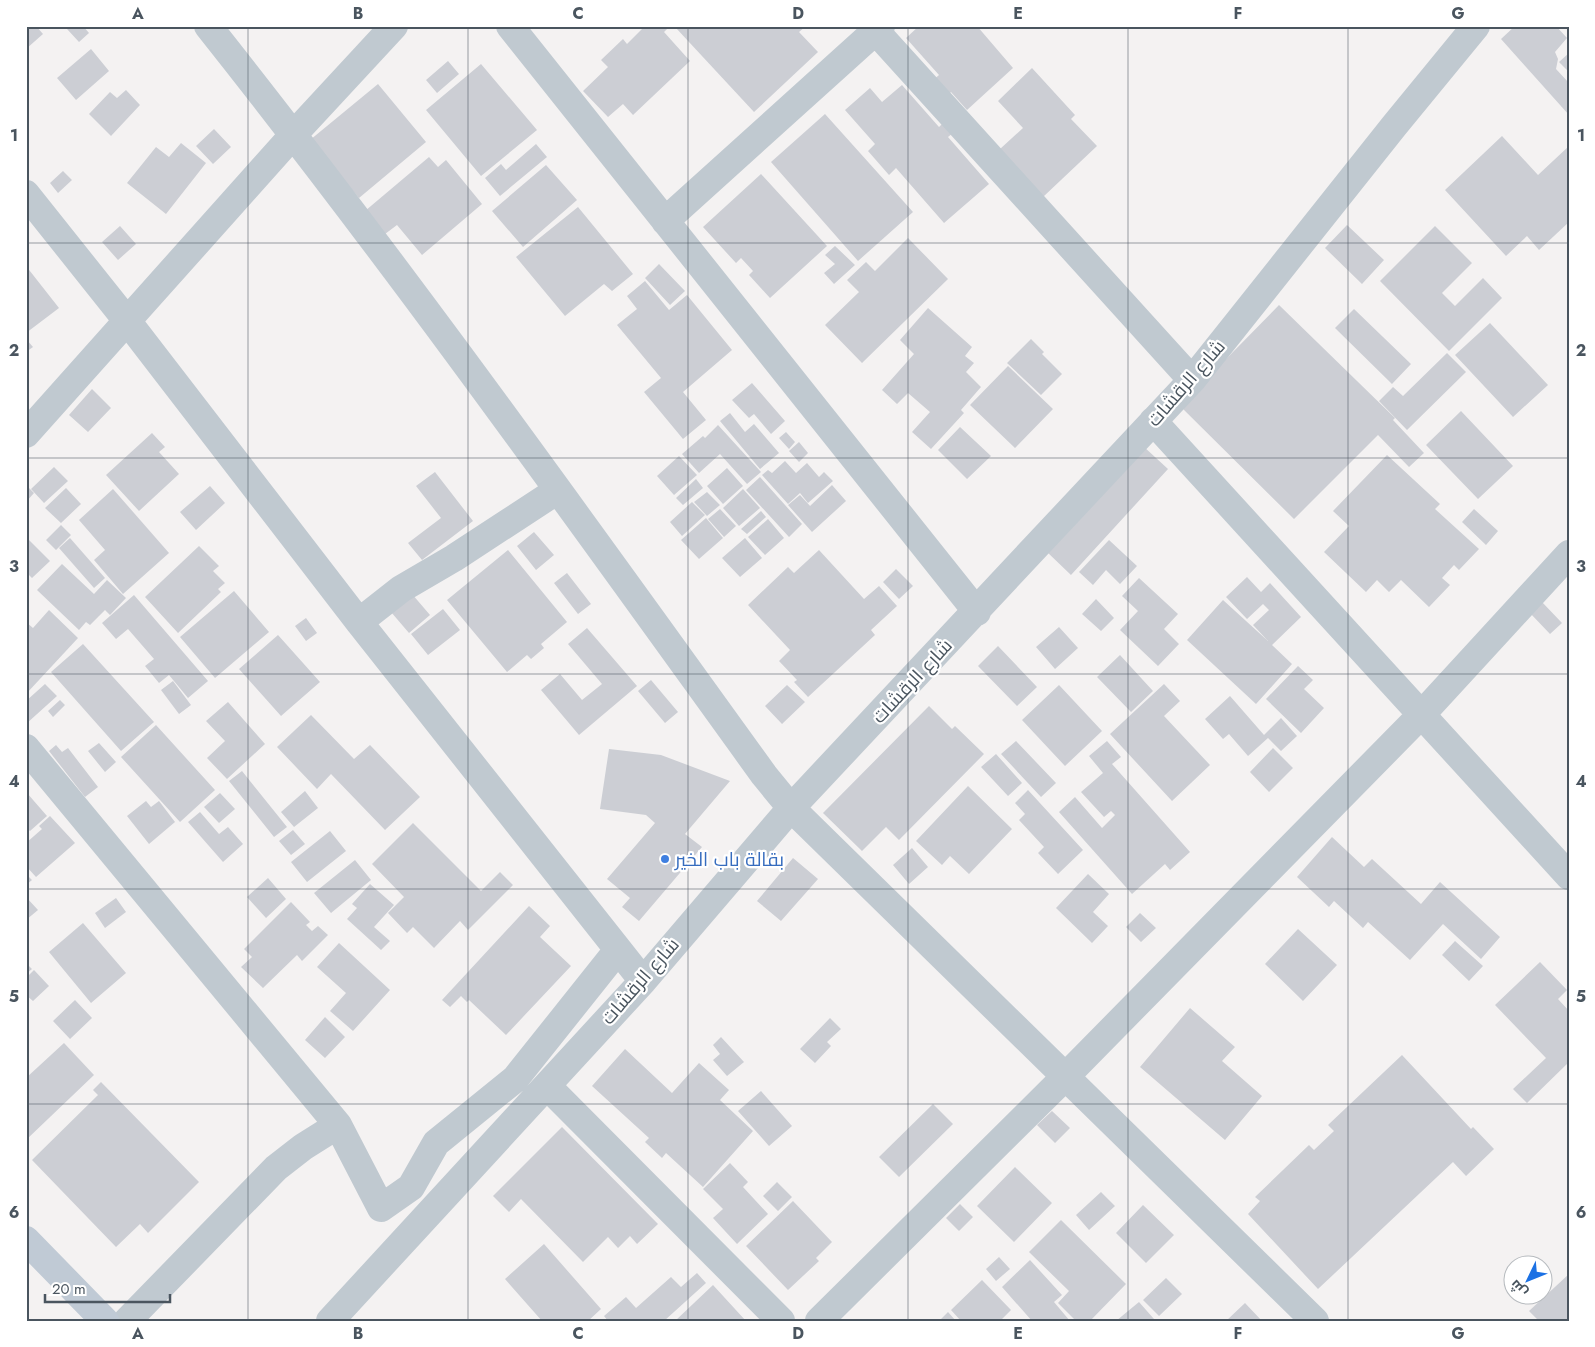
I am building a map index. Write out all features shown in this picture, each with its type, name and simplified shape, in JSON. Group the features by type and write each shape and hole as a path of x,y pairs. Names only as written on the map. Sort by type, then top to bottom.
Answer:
{"street":[{"path":"208,26 294,134 558,490 764,775 792,808 1315,1321"},
{"path":"26,434 294,134 394,26"},
{"path":"510,26 977,612"},
{"name":"شارع الرقشات","path":"330,1321 643,981 792,808 1192,380 1476,26"},
{"path":"665,222 876,28 1192,380"},
{"path":"26,194 128,322 359,622 617,951 643,981"},
{"path":"1153,421 1569,876"},
{"path":"359,622 401,589 454,558 558,490"},
{"path":"819,1321 1065,1076 1422,714 1569,554"},
{"path":"26,748 338,1125 381,1208 412,1187 436,1143 515,1079 617,951"},
{"path":"547,1086 781,1321"},
{"path":"128,1321 276,1168 303,1147 338,1125"},
{"path":"26,1240 105,1321"}],"building":[{"path":"26,26 36,26 43,34 26,49"},
{"path":"70,26 83,26 89,33 79,42 67,29"},
{"path":"645,26 670,26 664,32 690,61 633,115 623,104 608,117 583,91 608,67 601,60 623,39 627,44"},
{"path":"678,26 806,26 799,32 818,52 754,112 676,28"},
{"path":"919,26 977,26 1013,68 967,110 951,92 946,97 932,81 939,75 906,38"},
{"path":"1515,26 1556,26 1567,38 1555,52 1558,59 1556,69 1569,83 1569,115 1501,39"},
{"path":"91,49 109,71 76,100 57,78"},
{"path":"1569,53 1569,72 1559,62"},
{"path":"448,61 459,74 437,93 426,80"},
{"path":"481,64 537,130 481,176 426,110"},
{"path":"1032,68 1075,115 1071,119 1097,146 1043,197 1000,149 1023,128 998,101"},
{"path":"378,84 426,142 359,198 310,140"},
{"path":"902,85 939,127 944,122 953,133 948,137 989,184 944,223 896,168 889,175 868,151 875,144 845,110 870,88 882,102"},
{"path":"126,90 140,105 111,136 89,114 110,92 117,98"},
{"path":"825,114 913,212 858,261 771,162"},
{"path":"214,129 231,147 213,164 196,146"},
{"path":"1502,136 1538,175 1569,146 1569,222 1539,250 1527,236 1506,256 1445,190"},
{"path":"181,143 206,163 166,214 127,183 156,147 169,157"},
{"path":"536,144 547,157 500,196 485,178 501,164 506,170"},
{"path":"429,157 438,167 446,160 482,204 422,255 397,225 385,234 365,211"},
{"path":"546,165 577,200 523,247 492,211"},
{"path":"63,171 72,180 58,193 50,183"},
{"path":"761,174 827,246 770,298 749,275 753,271 741,258 736,263 703,227"},
{"path":"578,207 633,274 612,291 604,284 565,316 516,257"},
{"path":"1347,225 1384,260 1362,284 1325,248"},
{"path":"120,226 136,244 118,260 102,242"},
{"path":"1435,226 1472,263 1442,293 1455,306 1483,278 1502,298 1449,351 1380,281"},
{"path":"908,238 948,279 862,363 825,325 859,292 847,280 866,262 875,271"},
{"path":"835,246 855,265 834,284 824,273 835,264 825,255"},
{"path":"659,264 685,291 670,305 645,278"},
{"path":"26,266 59,308 26,333"},
{"path":"645,281 669,310 687,295 732,350 683,392 706,420 683,439 644,392 661,378 617,325 637,309 627,296"},
{"path":"1279,305 1395,418 1393,420 1424,453 1409,467 1378,435 1294,519 1180,406"},
{"path":"928,308 972,347 965,356 974,363 966,372 981,387 961,410 964,413 931,449 912,432 930,412 908,393 897,404 882,390 914,354 900,340"},
{"path":"1354,309 1411,364 1392,384 1335,328"},
{"path":"1490,323 1548,385 1513,417 1455,355"},
{"path":"26,339 33,347 26,352"},
{"path":"1031,339 1044,352 1042,354 1062,374 1041,395 1007,363"},
{"path":"1447,353 1466,372 1407,430 1379,401 1393,387 1403,396"},
{"path":"1008,366 1053,409 1015,448 970,405"},
{"path":"752,383 785,421 771,434 754,414 749,418 732,400"},
{"path":"92,389 111,408 88,432 69,415"},
{"path":"1461,411 1513,466 1478,499 1426,445"},
{"path":"730,413 745,432 754,424 779,453 760,469 720,421"},
{"path":"718,425 761,472 747,484 720,454 699,473 682,454 703,436 705,438"},
{"path":"960,427 991,456 967,479 938,450"},
{"path":"786,432 795,442 789,449 779,438"},
{"path":"152,433 165,447 159,452 179,474 139,511 106,475"},
{"path":"799,442 808,453 799,462 789,451"},
{"path":"1143,446 1168,469 1071,575 1046,551"},
{"path":"1387,455 1440,504 1435,509 1479,549 1459,570 1454,565 1442,578 1450,585 1429,607 1401,580 1389,592 1377,580 1366,592 1324,552 1349,526 1333,511"},
{"path":"679,456 697,475 674,495 657,476"},
{"path":"785,461 796,473 807,463 819,477 824,472 833,481 808,503 800,493 788,504 762,475 768,470 772,473"},
{"path":"54,467 68,481 44,503 31,489"},
{"path":"727,468 743,486 723,504 707,486"},
{"path":"435,472 473,521 422,560 408,543 441,518 416,486"},
{"path":"760,477 802,524 789,537 746,490"},
{"path":"696,479 703,488 683,505 676,498"},
{"path":"26,485 34,493 26,502"},
{"path":"832,485 846,501 812,532 788,505 800,495 810,506"},
{"path":"210,486 225,503 196,530 180,512"},
{"path":"66,488 81,504 61,523 45,508"},
{"path":"113,489 169,553 123,594 94,560 105,550 79,520"},
{"path":"743,489 760,508 739,526 723,508"},
{"path":"707,492 720,505 707,516 694,502"},
{"path":"692,502 705,515 682,536 670,522"},
{"path":"720,509 736,526 724,537 708,519"},
{"path":"1474,509 1498,531 1486,545 1462,522"},
{"path":"761,511 766,517 747,534 741,529"},
{"path":"706,518 723,538 699,559 681,540"},
{"path":"768,519 784,538 765,555 748,537"},
{"path":"61,525 71,535 56,550 46,540"},
{"path":"534,532 554,555 536,570 517,546"},
{"path":"70,538 105,578 94,588 59,548"},
{"path":"745,538 762,558 740,577 722,558"},
{"path":"29,540 50,561 32,578 26,572 26,542"},
{"path":"1109,540 1137,566 1120,584 1106,570 1093,585 1079,572"},
{"path":"199,546 219,566 213,571 225,583 218,589 221,592 178,633 145,597"},
{"path":"508,550 567,622 541,644 544,648 531,659 527,655 507,672 447,600"},
{"path":"819,550 864,599 879,586 897,606 871,630 875,635 808,697 794,682 797,680 779,661 790,650 748,605 788,567 794,573"},
{"path":"62,564 94,594 107,580 126,598 110,615 105,610 90,625 86,622 79,630 37,590"},
{"path":"896,569 913,586 899,599 883,582"},
{"path":"567,573 591,604 578,614 554,583"},
{"path":"1247,577 1261,592 1270,583 1301,617 1272,645 1292,664 1256,704 1187,640 1223,600 1268,641 1253,625 1269,610 1263,604 1247,619 1226,597"},
{"path":"1139,578 1178,614 1164,629 1179,644 1158,666 1120,630 1138,611 1122,596"},
{"path":"234,591 269,632 215,678 180,637"},
{"path":"412,594 430,615 409,633 391,612"},
{"path":"134,595 208,681 188,698 169,675 159,683 145,666 154,659 128,629 116,639 102,623"},
{"path":"1096,599 1114,618 1101,631 1082,614"},
{"path":"1542,602 1562,623 1550,634 1530,613"},
{"path":"443,609 460,630 428,655 411,634"},
{"path":"49,610 78,638 26,694 26,622 33,628"},
{"path":"306,618 317,633 306,641 295,626"},
{"path":"1059,627 1078,648 1055,669 1036,647"},
{"path":"587,628 637,686 579,735 541,690 560,674 582,700 602,684 568,644"},
{"path":"278,635 320,682 281,716 239,669"},
{"path":"83,644 154,722 121,751 51,672"},
{"path":"998,646 1037,687 1017,706 978,666"},
{"path":"1120,655 1153,691 1131,712 1097,677"},
{"path":"1298,666 1313,680 1304,689 1324,708 1301,733 1266,699"},
{"path":"651,680 678,712 665,723 638,691"},
{"path":"173,681 191,705 179,714 161,690"},
{"path":"45,684 57,696 26,724 26,701"},
{"path":"1164,684 1180,701 1164,716 1210,765 1172,801 1110,734"},
{"path":"787,685 805,702 782,724 765,706"},
{"path":"1059,685 1102,731 1065,766 1022,720"},
{"path":"1230,696 1264,735 1281,718 1297,736 1281,751 1268,738 1248,756 1229,734 1223,739 1205,719"},
{"path":"60,700 65,705 53,717 48,711"},
{"path":"228,702 265,744 227,779 207,758 225,741 206,721"},
{"path":"929,706 952,729 955,726 984,754 899,840 886,827 862,851 823,813"},
{"path":"311,715 354,759 370,745 420,797 385,830 331,774 317,789 277,747"},
{"path":"156,725 215,790 180,822 121,757"},
{"path":"1016,741 1056,783 1041,797 1001,754"},
{"path":"1107,741 1121,757 1112,764 1190,852 1170,870 1165,864 1132,894 1059,812 1075,797 1102,828 1115,815 1111,811 1104,817 1081,792 1103,773 1089,756"},
{"path":"99,743 116,762 105,772 88,751"},
{"path":"56,745 62,752 68,748 98,787 85,797 49,751"},
{"path":"1273,748 1293,768 1269,792 1250,772"},
{"path":"609,749 661,755 730,781 685,834 702,847 639,921 622,907 630,898 607,879 655,823 646,815 600,809"},
{"path":"996,754 1022,783 1008,796 981,767"},
{"path":"242,771 287,827 274,837 229,781"},
{"path":"968,786 1012,829 969,874 950,856 942,865 916,841"},
{"path":"1028,790 1083,850 1058,874 1038,853 1044,847 1019,820 1025,814 1015,803"},
{"path":"305,791 318,808 294,827 281,812"},
{"path":"27,793 47,816 30,831 26,828"},
{"path":"220,793 235,809 219,823 204,807"},
{"path":"146,801 151,807 159,801 175,822 149,844 127,816"},
{"path":"200,812 219,834 228,827 243,844 223,862 188,822"},
{"path":"50,816 75,843 36,877 26,866 26,843 42,829 39,826"},
{"path":"413,823 481,891 500,872 513,885 468,930 460,921 434,948 413,927 407,933 388,913 404,897 372,864"},
{"path":"293,830 305,844 291,855 279,841"},
{"path":"330,831 346,851 307,882 291,862"},
{"path":"1332,837 1364,867 1372,859 1421,904 1440,882 1500,937 1481,959 1443,924 1410,960 1368,922 1363,928 1334,901 1329,907 1297,877"},
{"path":"912,848 928,867 909,884 893,865"},
{"path":"793,858 818,879 781,921 757,901"},
{"path":"355,860 371,880 331,913 314,893"},
{"path":"26,874 32,880 26,885"},
{"path":"1088,874 1109,894 1093,912 1108,926 1092,943 1056,908"},
{"path":"268,878 286,899 266,918 247,897"},
{"path":"370,884 394,905 374,927 390,941 381,950 347,919 357,908 352,904"},
{"path":"26,897 38,910 26,920"},
{"path":"116,898 126,912 105,928 95,913"},
{"path":"291,902 310,922 306,925 312,931 318,926 328,935 302,961 297,955 263,988 241,967 252,957 244,949"},
{"path":"529,906 550,926 540,937 571,966 506,1035 469,1000 467,1002 461,996 450,1007 442,1000"},
{"path":"1140,913 1156,928 1141,942 1126,927"},
{"path":"83,923 126,973 91,1003 49,952"},
{"path":"1298,929 1337,965 1303,1001 1265,964"},
{"path":"1455,941 1483,966 1469,981 1442,955"},
{"path":"339,943 390,990 353,1031 330,1011 346,993 317,967"},
{"path":"1540,962 1567,990 1558,999 1569,1011 1569,1062 1527,1103 1513,1089 1546,1058 1495,1005"},
{"path":"26,963 32,969 26,974"},
{"path":"34,970 49,986 33,1001 26,995 26,978"},
{"path":"75,1000 92,1018 70,1039 53,1021"},
{"path":"1190,1008 1235,1047 1222,1061 1262,1096 1225,1140 1140,1067"},
{"path":"325,1017 345,1037 325,1058 305,1040"},
{"path":"830,1018 841,1029 827,1042 831,1046 815,1063 800,1049"},
{"path":"721,1037 744,1062 727,1076 713,1060 720,1054 713,1045"},
{"path":"64,1043 94,1075 26,1140 26,1078"},
{"path":"625,1049 672,1093 699,1063 729,1090 720,1100 753,1131 703,1187 666,1153 662,1158 645,1142 649,1138 592,1086"},
{"path":"1402,1055 1471,1129 1473,1127 1494,1149 1466,1176 1453,1162 1318,1289 1248,1214 1260,1201 1255,1197 1309,1145 1314,1150 1334,1131 1328,1125"},
{"path":"101,1082 199,1182 148,1233 140,1224 116,1247 32,1160 98,1095 93,1090"},
{"path":"761,1091 792,1126 769,1146 738,1111"},
{"path":"933,1104 953,1124 899,1177 879,1157"},
{"path":"1052,1111 1070,1128 1055,1143 1037,1125"},
{"path":"562,1127 658,1224 637,1244 630,1236 618,1248 608,1237 583,1262 521,1199 509,1212 493,1196"},
{"path":"730,1163 748,1182 743,1187 768,1214 737,1244 713,1218 723,1209 703,1189"},
{"path":"1015,1167 1052,1203 1014,1242 977,1206"},
{"path":"777,1182 792,1197 778,1211 763,1196"},
{"path":"1101,1192 1115,1206 1089,1230 1076,1215"},
{"path":"793,1201 832,1242 816,1258 819,1261 788,1290 746,1246"},
{"path":"960,1204 973,1217 959,1231 946,1218"},
{"path":"1143,1205 1174,1235 1146,1263 1116,1233"},
{"path":"1061,1220 1126,1284 1090,1321 1076,1321 1058,1303 1069,1291 1029,1252"},
{"path":"544,1244 601,1309 588,1321 542,1321 505,1279"},
{"path":"999,1257 1010,1269 996,1281 986,1269"},
{"path":"1030,1260 1062,1295 1054,1302 1070,1321 1032,1321 1002,1287"},
{"path":"697,1273 706,1283 664,1321 608,1321 604,1316 626,1297 636,1308 671,1277 681,1287"},
{"path":"1569,1274 1569,1321 1539,1321 1529,1311 1537,1304 1552,1304 1552,1290"},
{"path":"1166,1278 1182,1294 1159,1316 1143,1300"},
{"path":"982,1280 1011,1310 1000,1321 961,1321 951,1310"},
{"path":"713,1285 746,1321 675,1321"},
{"path":"1139,1302 1154,1319 1152,1321 1116,1321"},
{"path":"1245,1303 1262,1321 1226,1321"},
{"path":"948,1312 956,1321 939,1321"}],"place":[{"name":"بقالة باب الخير","path":"665,859"}]}
